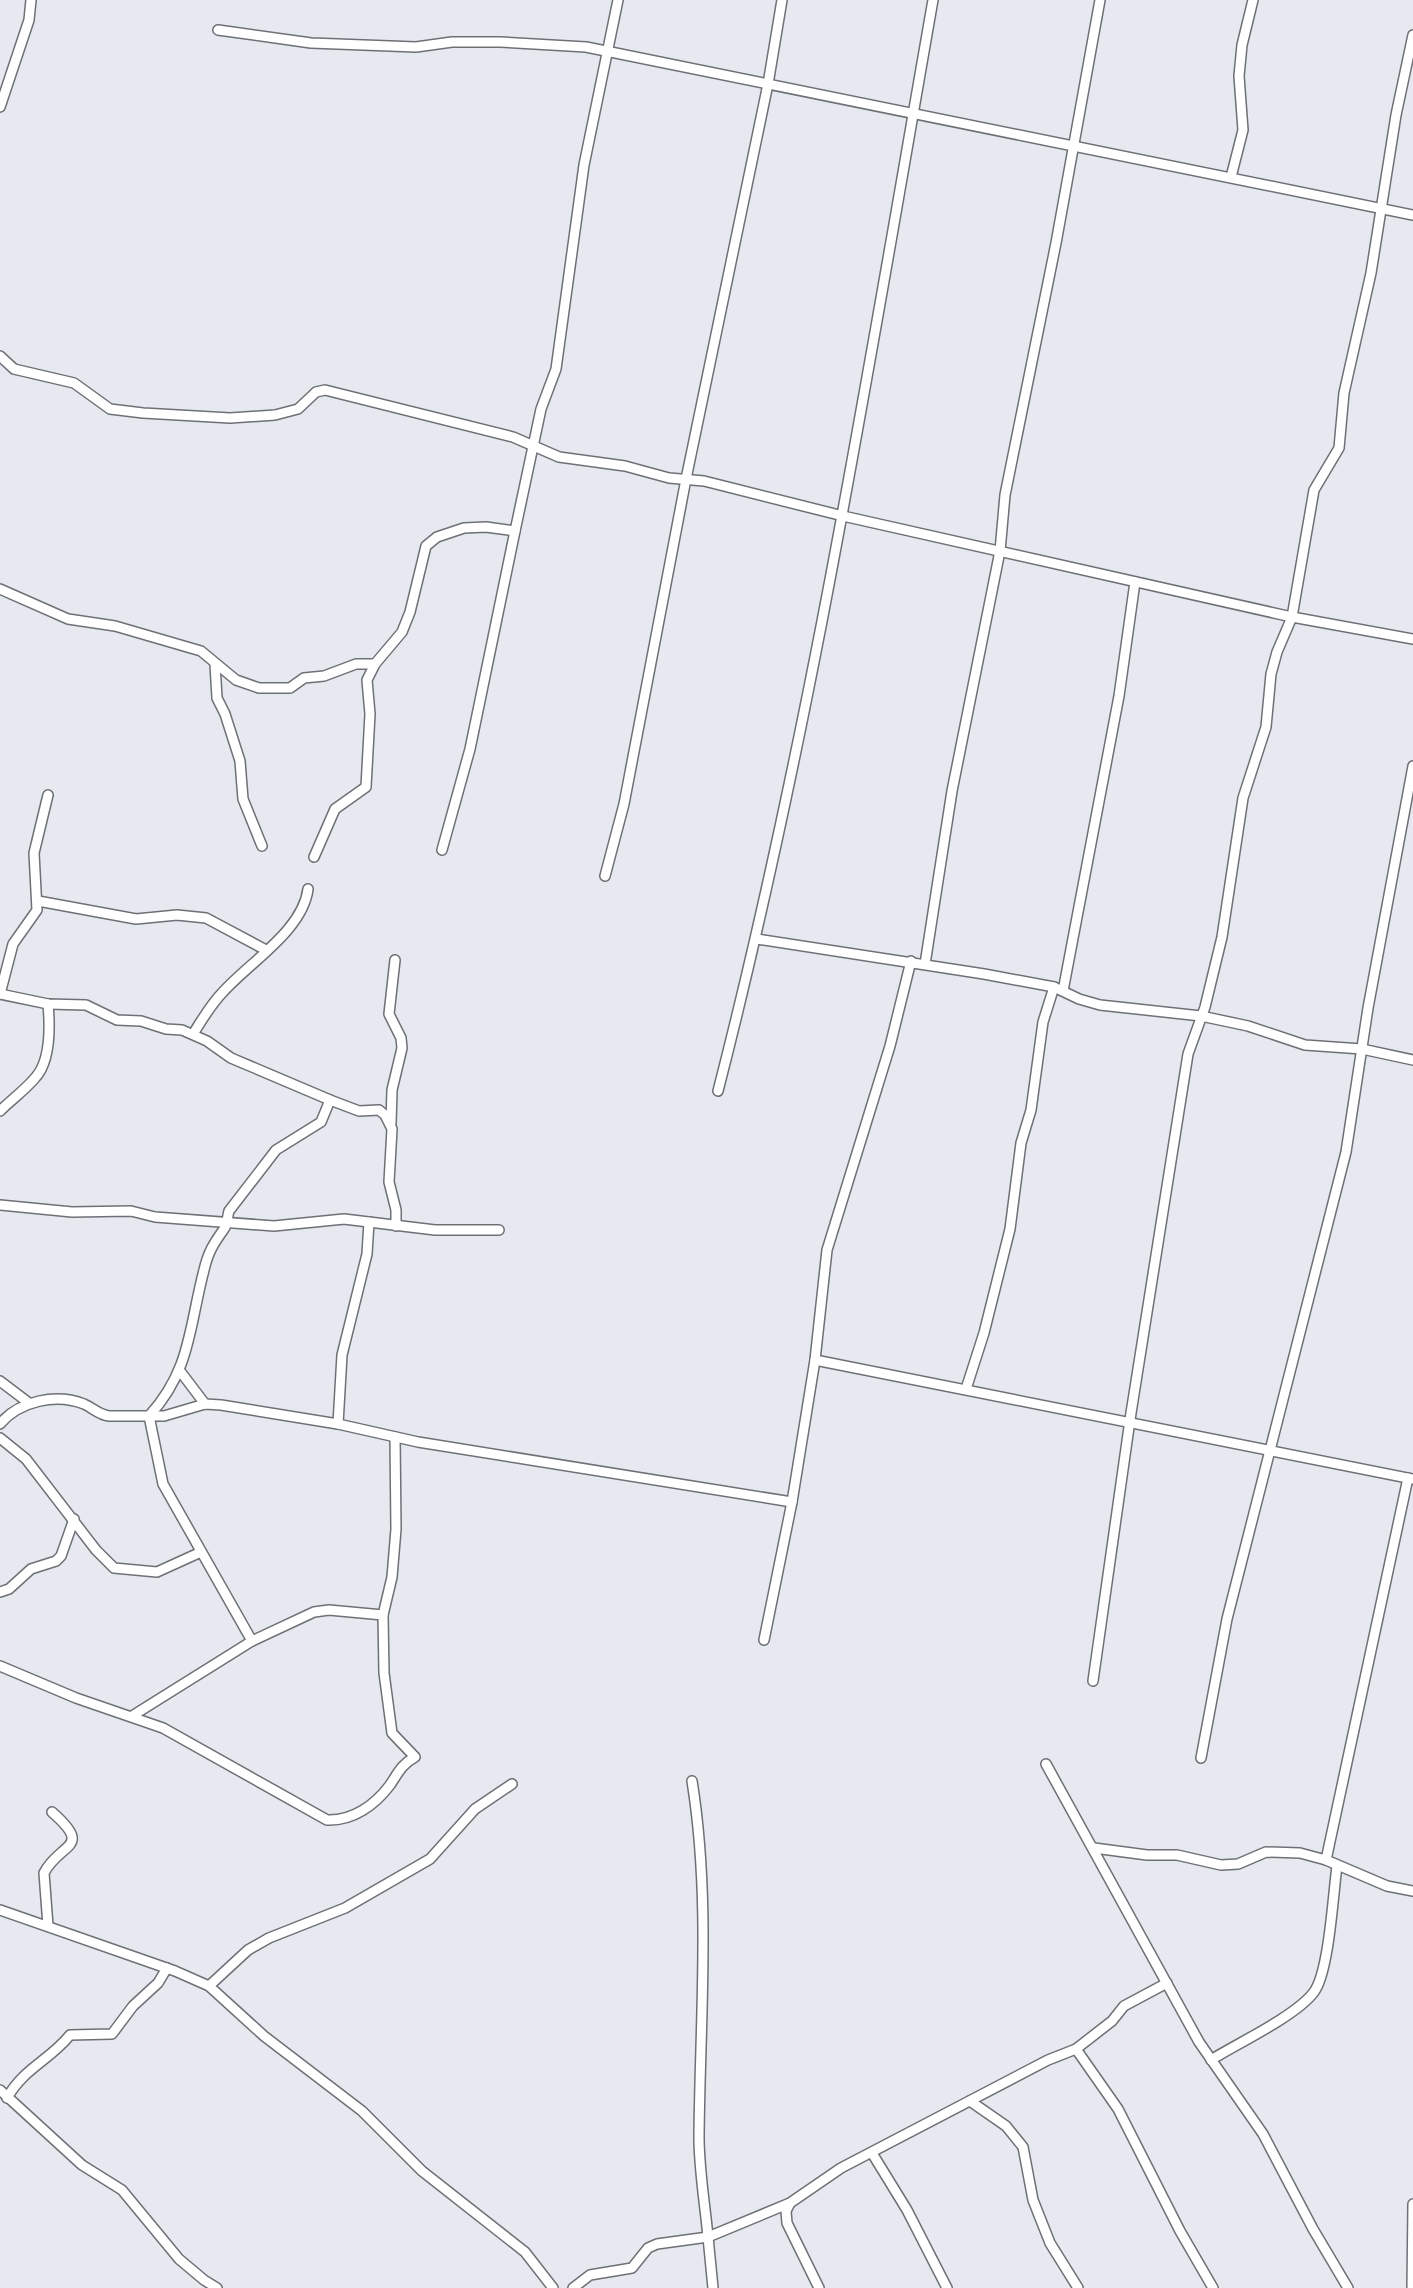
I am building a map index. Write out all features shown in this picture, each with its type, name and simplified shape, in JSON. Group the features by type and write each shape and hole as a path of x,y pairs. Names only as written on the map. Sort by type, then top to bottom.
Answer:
{"street":[{"path":"0,107 29,20 31,0"},
{"path":"442,850 470,749 541,409 556,369 584,165 618,0"},
{"path":"605,876 621,819 686,479 768,84 782,0"},
{"path":"718,1091 757,939 843,516 933,0"},
{"path":"925,964 952,791 1000,551 1005,499 1074,147 1100,0"},
{"path":"1231,177 1243,130 1239,76 1242,45 1253,0"},
{"path":"218,30 311,44 416,47 452,42 509,42 580,46 1413,215"},
{"path":"1093,1681 1130,1422 1188,1054 1201,1016 1224,928 1243,798 1251,767 1266,727 1271,674 1282,633 1292,617 1314,490 1339,448 1344,393 1371,273 1400,93 1413,36"},
{"path":"0,356 14,369 74,383 103,405 120,411 230,418 275,415 298,409 316,392 325,390 513,437 559,457 686,479 1292,617 1413,639"},
{"path":"314,857 335,809 366,787 370,714 367,680 375,664 402,632 410,612 422,559 430,541 464,528 486,527 515,531"},
{"path":"966,1389 984,1333 1010,1229 1021,1143 1031,1110 1043,1022 1059,989 1119,696 1136,582"},
{"path":"0,589 68,619 116,626 201,651 215,664 246,684 276,689 290,688 304,678 324,676 356,663 375,664"},
{"path":"215,664 217,698 225,714 240,761 243,800 262,846"},
{"path":"1201,1758 1227,1619 1269,1450 1311,1299 1346,1152 1362,1049 1413,766"},
{"path":"48,795 34,853 37,910 13,944 0,994 17,1000 48,1004 86,1005 117,1020 141,1021 161,1028 193,1034 231,1058 330,1100 359,1111 379,1110 391,1123"},
{"path":"193,1034 221,993 278,941 297,920 306,904 308,889"},
{"path":"38,900 136,920 177,915 206,918 266,950"},
{"path":"757,939 911,961 1059,989 1079,999 1100,1005 1201,1016 1248,1026 1305,1045 1362,1049 1413,1060"},
{"path":"395,960 389,1014 400,1036 402,1048 392,1090 393,1153 389,1182 396,1210 396,1226"},
{"path":"764,1640 792,1502 815,1360 827,1250 890,1046 911,961"},
{"path":"0,1111 37,1077 43,1065 50,1027 48,1004"},
{"path":"150,1416 164,1399 180,1371 204,1269 215,1237 227,1221 229,1211 276,1150 315,1128 325,1116 330,1100"},
{"path":"0,1205 72,1212 131,1211 155,1217 274,1226 328,1219 445,1230 499,1230"},
{"path":"338,1424 342,1355 367,1254 369,1222"},
{"path":"815,1360 1411,1478 1326,1860"},
{"path":"180,1371 205,1404"},
{"path":"0,1381 29,1402"},
{"path":"0,1424 6,1417 29,1402 71,1401 91,1407 102,1416 171,1414 205,1404 338,1424 395,1437 792,1502"},
{"path":"150,1416 163,1484 252,1641"},
{"path":"0,1666 76,1698 163,1728 327,1820 340,1821 354,1816 379,1797 398,1770 415,1757 395,1737 389,1725 384,1673 383,1614 392,1577 396,1529 395,1437"},
{"path":"0,1438 26,1459 108,1565 119,1570 162,1571 201,1552"},
{"path":"0,1592 9,1589 31,1569 56,1561 62,1556 74,1519"},
{"path":"132,1716 252,1641 314,1612 329,1610 383,1614"},
{"path":"1046,1764 1211,2061 1263,2134 1313,2229 1348,2288"},
{"path":"692,1781 701,1870 703,1964 699,2138 713,2288"},
{"path":"209,1986 248,1950 269,1938 345,1908 430,1859 475,1809 512,1784"},
{"path":"48,1926 44,1873 69,1847 73,1836 70,1828 52,1812"},
{"path":"1094,1848 1147,1855 1177,1855 1221,1865 1238,1864 1266,1852 1300,1853 1326,1860 1387,1886 1413,1891"},
{"path":"1211,2061 1301,2005 1315,1991 1323,1968 1337,1866"},
{"path":"0,1910 167,1968 209,1986 264,2036 362,2111 422,2171 525,2252 553,2288"},
{"path":"167,1968 158,1983 133,2006 111,2034 70,2035 19,2078 4,2094 82,2165 122,2190 179,2259 204,2280 218,2288"},
{"path":"573,2288 590,2275 632,2268 648,2248 657,2244 708,2237 790,2203 841,2168 1048,2060 1076,2049 1113,2021 1124,2006 1167,1983"},
{"path":"1076,2049 1118,2109 1180,2231 1213,2288"},
{"path":"970,2101 996,2118 1023,2147 1033,2200 1046,2235 1078,2288"},
{"path":"872,2153 907,2210 947,2288"},
{"path":"790,2203 786,2211 787,2223 819,2288"},
{"path":"1412,2288 1413,2204"}]}
